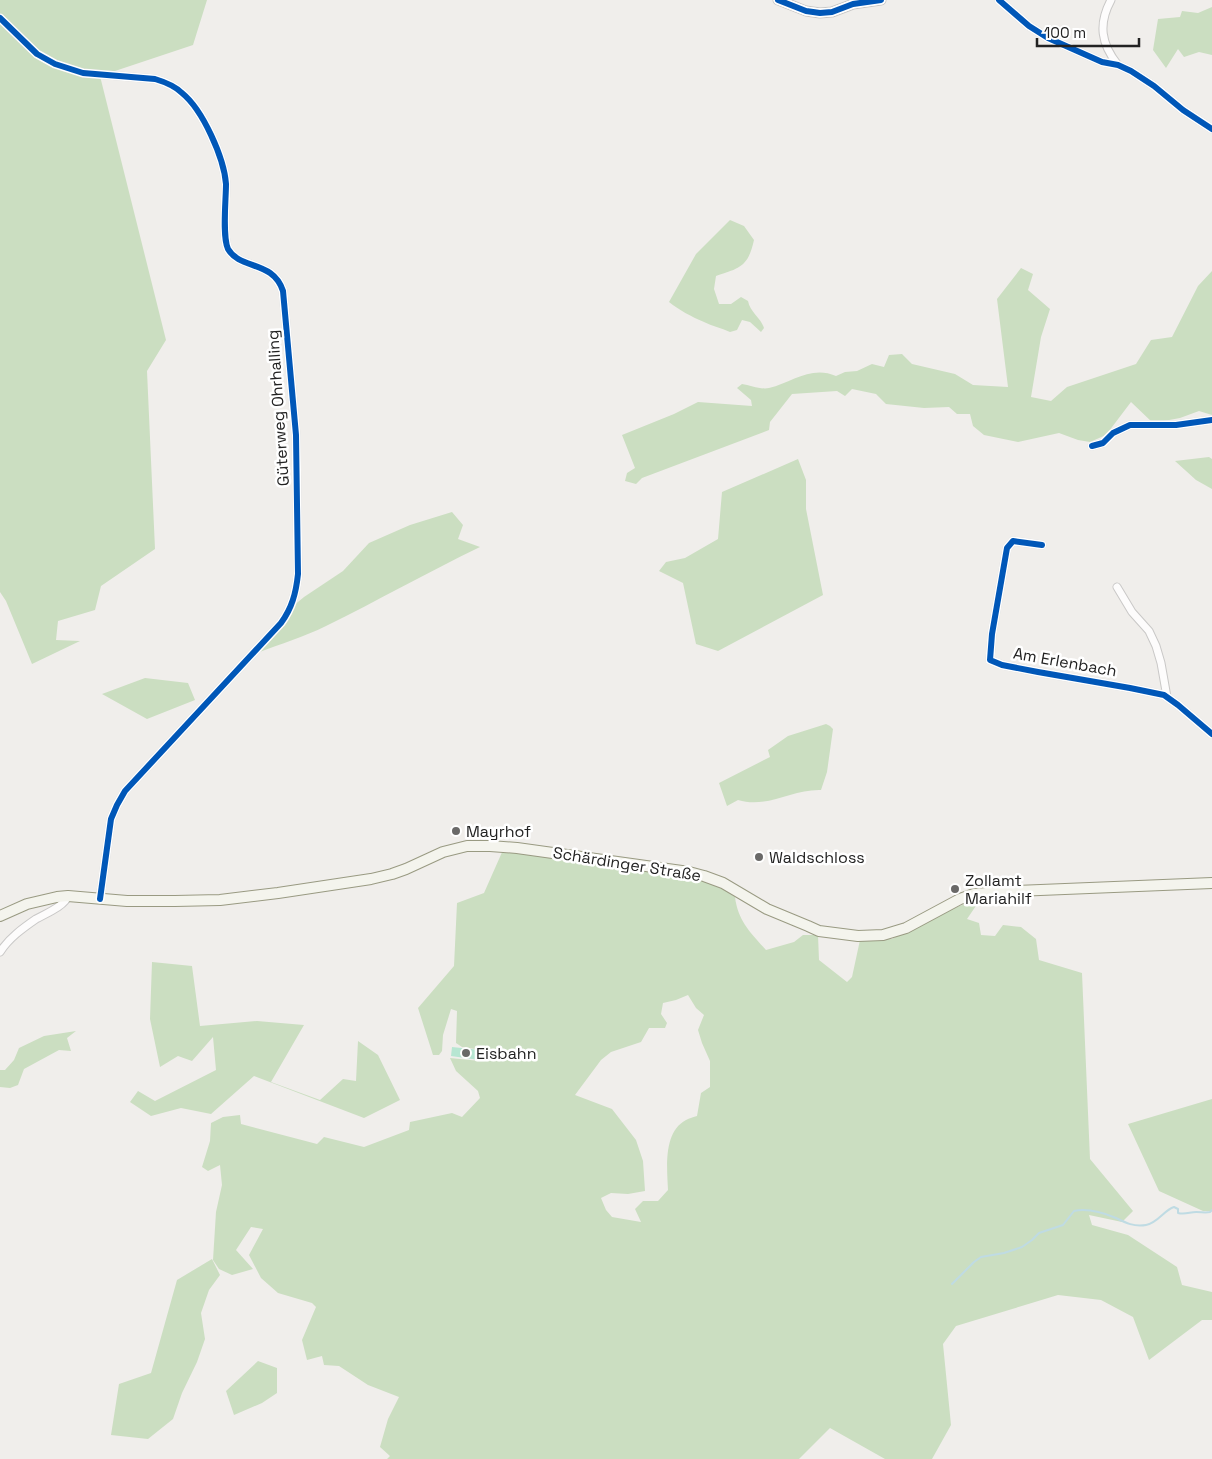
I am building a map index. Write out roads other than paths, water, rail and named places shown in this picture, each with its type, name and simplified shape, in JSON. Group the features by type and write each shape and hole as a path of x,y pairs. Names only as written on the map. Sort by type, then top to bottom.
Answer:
{"main road":[{"name":"Schärdinger Straße","path":"0,916 27,904 68,896 127,901 220,900 278,893 371,879 406,869 449,850 467,846 490,846 540,851 689,872 723,884 767,909 820,931 858,936 883,935 895,932 967,896 990,892 1212,883"}],"street":[{"path":"778,0 806,11 820,13 832,12 853,2 882,0"},
{"path":"999,0 1029,26 1048,38 1102,62 1131,70 1183,110 1212,129"},
{"path":"1111,0 1102,28 1104,39 1113,59 1118,65"},
{"name":"Güterweg Ohrhalling","path":"0,18 37,54 55,64 83,73 155,79 166,83 192,102 215,144 222,163 226,183 226,240 228,250 235,256 275,276 284,291 296,435 298,574 293,602 281,623 125,791 111,819 100,899"},
{"path":"1092,446 1103,443 1113,433 1130,425 1176,425 1212,420"},
{"name":"Am Erlenbach","path":"1042,545 1013,541 1007,548 992,634 990,660 1011,667 1164,695 1212,734"},
{"path":"1116,587 1132,612 1149,631 1156,646 1161,663 1166,697"},
{"path":"1212,725 1212,734"},
{"path":"0,952 16,934 36,919 65,902 68,896"}],"waterway":[{"path":"952,1284 981,1257 1004,1253 1022,1247 1039,1233 1063,1225 1074,1211 1096,1212 1130,1224 1142,1225 1154,1222 1174,1207 1181,1214 1210,1212 1212,1210"}],"place":[{"name":"Mayrhof","path":"456,831"},
{"name":"Waldschloss","path":"759,857"},
{"name":"Zollamt Mariahilf","path":"955,889"},
{"name":"Eisbahn","path":"466,1053"}]}
